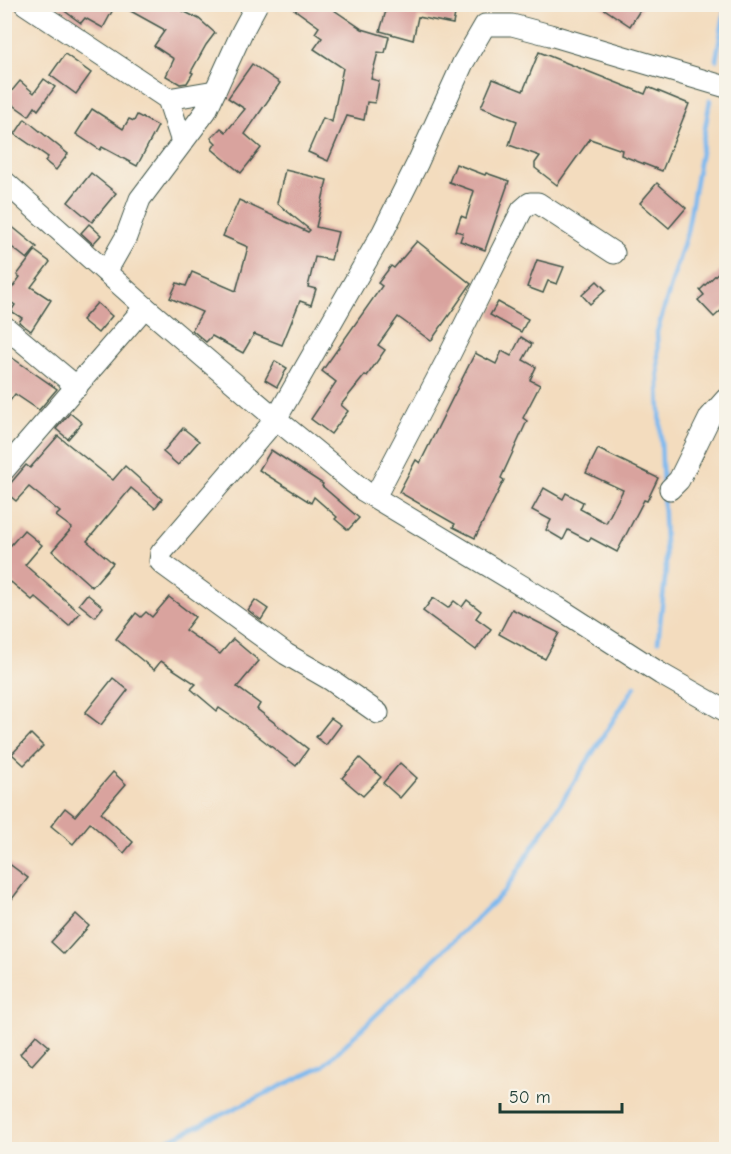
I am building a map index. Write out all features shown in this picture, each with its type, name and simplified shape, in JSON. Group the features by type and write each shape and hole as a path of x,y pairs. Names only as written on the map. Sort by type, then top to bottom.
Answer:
{"street":[{"path":"25,4 168,99 182,142"},
{"path":"106,272 126,237 140,199 206,111 257,4"},
{"path":"378,713 332,680 286,654 160,561 164,549 276,419 383,232 463,63 485,25 512,25 541,32 726,87"},
{"path":"168,99 215,91"},
{"path":"4,181 145,307 364,491 557,607 661,674 726,711"},
{"path":"375,497 522,210 530,203 538,203 614,253"},
{"path":"4,470 145,307"},
{"path":"4,326 76,387"},
{"path":"670,489 679,480 710,417 726,399"}],"building":[{"path":"55,4 116,4 103,28 85,18 81,23"},
{"path":"118,4 169,4 199,19 215,33 206,45 187,83 180,84 166,76 174,59 154,46 165,30"},
{"path":"287,4 325,4 362,29 389,37 385,53 378,52 371,79 379,81 375,103 367,102 364,120 347,116 328,161 308,152 323,118 332,122 343,68 314,49 322,38 315,33 319,27"},
{"path":"388,4 457,4 453,24 418,17 413,40 380,31"},
{"path":"597,4 644,4 630,26"},
{"path":"539,52 645,94 648,87 689,104 662,171 621,155 622,150 590,139 557,185 535,168 535,163 540,156 509,145 517,121 481,107 493,79 523,91"},
{"path":"65,54 91,73 76,94 50,75"},
{"path":"252,64 280,83 245,134 261,148 241,173 212,149 216,143 211,138 221,128 226,132 245,109 228,98"},
{"path":"44,79 55,87 38,110 35,107 29,116 5,99 20,81 34,93"},
{"path":"92,109 123,129 129,119 134,121 137,115 158,126 137,166 102,147 100,150 76,134"},
{"path":"25,119 68,154 56,170 45,161 48,157 15,134"},
{"path":"456,164 509,181 485,250 460,241 463,233 456,231 461,216 466,218 474,191 449,182"},
{"path":"285,170 327,180 316,227 338,232 331,260 315,257 308,287 316,289 311,305 300,301 282,345 254,334 243,353 212,336 206,342 192,330 202,312 170,298 177,283 186,286 192,272 236,291 248,247 223,236 239,200 308,232 310,230 277,203"},
{"path":"91,173 116,193 92,222 68,202"},
{"path":"657,183 686,208 669,228 640,203"},
{"path":"4,220 37,247 27,259 4,241"},
{"path":"89,224 101,235 93,244 81,233"},
{"path":"417,241 471,284 431,341 398,317 378,345 385,350 367,376 365,375 341,405 348,411 331,434 311,419 336,382 322,371 382,286 378,283 391,266 394,268"},
{"path":"35,251 50,262 31,287 51,300 31,331 19,322 22,318 11,311 15,305 5,298 20,277 17,275"},
{"path":"537,260 564,267 557,284 548,281 543,293 527,287"},
{"path":"726,265 726,306 714,317 698,300 704,295 700,290"},
{"path":"597,281 606,290 590,304 582,295"},
{"path":"498,302 528,319 521,332 490,315"},
{"path":"97,303 112,316 98,333 82,320"},
{"path":"521,337 532,344 523,360 536,367 530,380 540,385 523,418 527,421 501,478 504,480 475,538 453,527 455,524 399,492 416,460 420,463 475,353 496,364 502,351 511,356"},
{"path":"11,357 57,389 39,410 15,394 4,409 4,366"},
{"path":"275,361 287,368 277,387 265,380"},
{"path":"70,413 82,423 68,439 56,429"},
{"path":"183,428 199,441 178,465 163,452"},
{"path":"58,436 113,480 125,466 162,499 155,508 131,488 87,541 113,563 92,587 52,551 72,528 56,516 60,512 29,487 16,501 4,491 26,465 30,468"},
{"path":"598,449 658,478 617,552 591,538 589,541 568,530 563,540 546,530 551,520 532,510 544,488 563,499 566,493 583,502 580,509 606,523 623,490 586,473"},
{"path":"271,450 323,484 322,486 359,518 348,530 314,497 311,503 259,470"},
{"path":"24,530 42,545 25,565 80,613 69,626 35,597 32,600 11,582 4,590 4,553"},
{"path":"87,594 103,607 95,617 79,604"},
{"path":"169,597 195,617 185,630 220,654 233,639 259,661 237,687 260,704 257,709 308,749 296,766 244,725 219,708 217,711 191,689 196,684 161,661 154,670 116,639 136,613 141,617 146,612 152,617"},
{"path":"433,598 448,608 454,601 462,607 467,600 481,611 476,618 491,629 476,650 423,611"},
{"path":"255,600 268,609 261,620 248,610"},
{"path":"512,609 559,633 545,659 499,634"},
{"path":"113,678 128,690 101,725 85,713"},
{"path":"331,718 341,725 326,745 316,737"},
{"path":"31,734 43,746 24,765 12,754"},
{"path":"360,758 381,777 363,796 342,778"},
{"path":"400,763 417,778 400,798 383,783"},
{"path":"113,772 126,784 101,813 133,842 124,853 90,823 73,844 51,826 65,808 75,816"},
{"path":"4,860 28,878 12,899 4,893"},
{"path":"76,914 89,926 64,954 51,942"},
{"path":"36,1035 49,1046 32,1065 20,1054"}],"waterway":[{"path":"716,60 726,4"},
{"path":"658,641 666,570 657,332 687,232 710,100"},
{"path":"148,1150 323,1066 505,891 635,686"}]}
